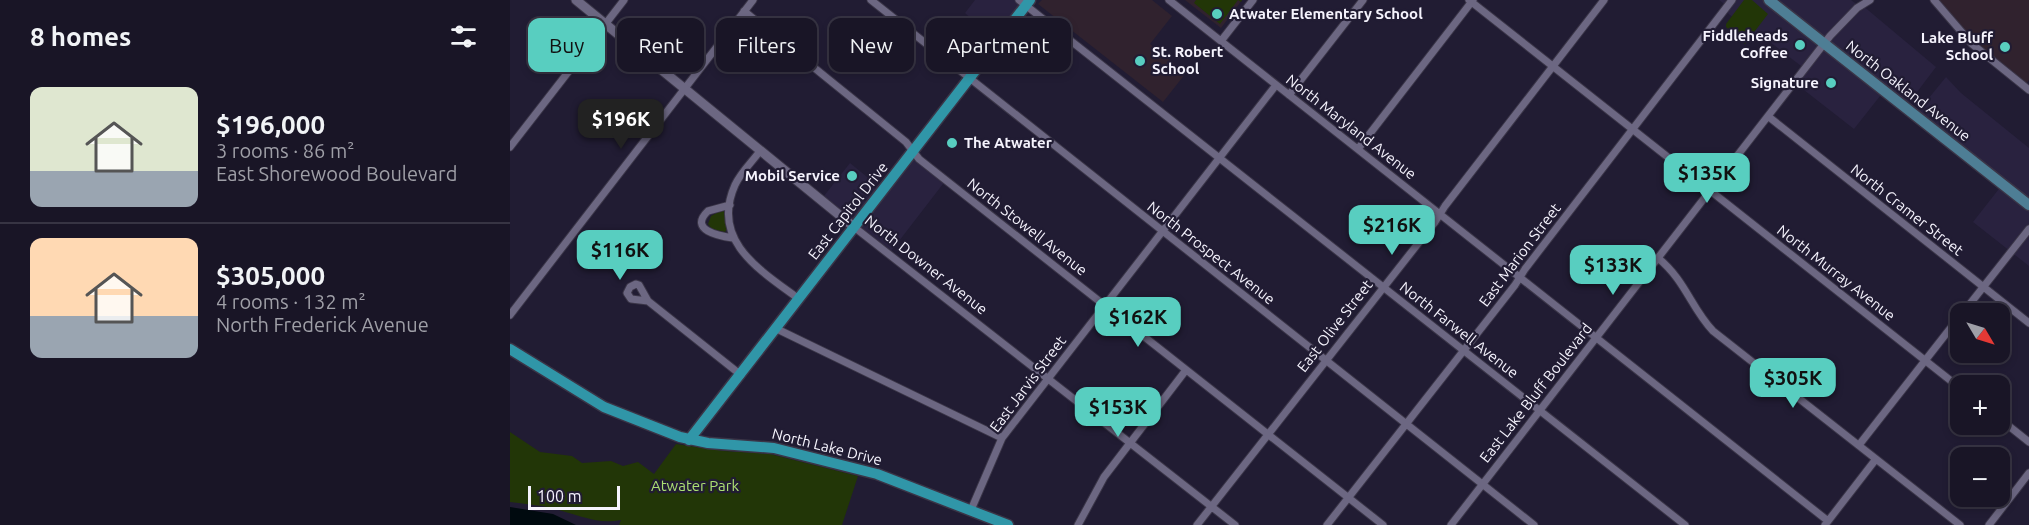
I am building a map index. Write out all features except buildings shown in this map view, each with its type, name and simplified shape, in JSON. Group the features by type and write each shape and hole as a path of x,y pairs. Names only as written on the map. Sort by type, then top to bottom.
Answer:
{"main road":[{"name":"North Oakland Avenue","path":"1769,0 2029,206"},
{"name":"East Capitol Drive","path":"689,440 914,151 1025,2"},
{"name":"North Lake Drive","path":"510,349 604,407 689,440 789,451 890,478 1008,525"}],"street":[{"name":"North Downer Avenue","path":"576,0 598,18"},
{"path":"605,24 624,0"},
{"path":"510,315 753,0"},
{"name":"North Prospect Avenue","path":"872,0 1534,525"},
{"name":"North Maryland Avenue","path":"1168,0 1596,337 1827,523"},
{"path":"1221,41 1253,0"},
{"path":"1289,95 1363,0"},
{"name":"East Olive Street","path":"1197,525 1604,0"},
{"name":"East Marion Street","path":"1327,525 1732,0"},
{"name":"East Lake Bluff Boulevard","path":"1451,525 1825,44 1857,8 1870,0"},
{"path":"1934,0 1979,50 2029,90"},
{"path":"1358,149 1471,1"},
{"name":"North Murray Avenue","path":"1471,1 1950,380"},
{"name":"North Farwell Avenue","path":"1025,2 1685,525"},
{"name":"North Stowell Avenue","path":"744,11 897,135 919,159 1383,525"},
{"name":"North Downer Avenue","path":"605,24 854,227 1235,525"},
{"path":"510,147 568,72"},
{"name":"East Jarvis Street","path":"971,510 1002,438 1276,86"},
{"name":"North Cramer Street","path":"1768,117 2029,323"},
{"path":"760,151 735,185 730,205 733,238 754,265 799,299"},
{"path":"730,205 712,209 705,214 702,221 707,231 733,238"},
{"path":"1970,303 2029,229"},
{"path":"1658,258 1677,275 1701,316 1713,331 1960,525"},
{"path":"648,301 741,375"},
{"path":"777,329 1002,438"},
{"path":"1859,445 1950,329"},
{"path":"1078,525 1104,477 1186,370"},
{"path":"2010,427 2029,442"},
{"path":"1827,523 1876,459"},
{"path":"1989,525 2029,473"}],"shaded area":[{"path":"975,0 1030,0 1016,18 971,18 965,13"},
{"name":"St. Robert School","path":"1042,0 1152,0 1172,16 1150,44 1186,73 1163,102 1071,30 1071,18 1056,18 1038,4"},
{"name":"Atwater Elementary School","path":"1185,0 1242,0 1221,28"},
{"path":"1719,0 1851,0 1859,6 1862,5 1936,67 1905,108 1884,91 1854,129 1795,83 1805,69 1725,11 1727,6"},
{"name":"Lake Bluff School","path":"1939,0 2029,0 2029,80 2026,84 1973,40"},
{"path":"1946,77 1961,93 2029,148 2029,266 1973,222 2002,185 1915,115"},
{"path":"914,151 946,180 889,254 820,201 850,163 883,190"},
{"path":"510,507 553,514 576,525 510,525"}],"green space":[{"name":"Atwater Elementary School","path":"1196,0 1238,0 1220,24 1194,3"},
{"path":"1744,0 1752,0 1768,14 1745,44 1726,27"},
{"path":"722,210 726,213 727,229 725,232 712,229 708,224 711,216"},
{"name":"Atwater Park","path":"510,432 540,452 572,456 582,463 611,461 623,466 638,462 654,474 676,444 724,451 770,454 858,476 842,525 619,525 621,520 595,520 552,508 510,502"}],"place":[{"name":"Atwater Elementary School","path":"1217,14"},
{"name":"Fiddleheads Coffee","path":"1800,45"},
{"name":"Lake Bluff School","path":"2005,47"},
{"name":"St. Robert School","path":"1140,61"},
{"name":"Signature","path":"1831,83"},
{"name":"The Atwater","path":"952,143"},
{"name":"Mobil Service","path":"852,176"}]}
